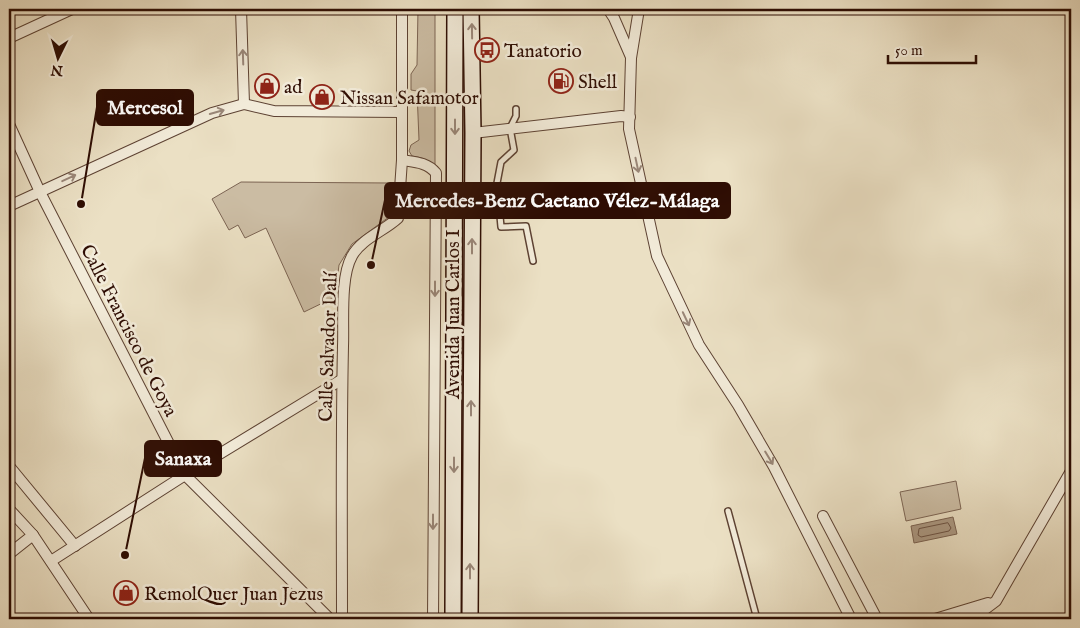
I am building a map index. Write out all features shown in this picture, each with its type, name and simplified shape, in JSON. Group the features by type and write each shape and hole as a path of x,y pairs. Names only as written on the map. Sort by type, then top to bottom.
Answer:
{"street":[{"path":"9,38 72,9"},
{"path":"241,9 244,104"},
{"name":"Calle Salvador Dalí","path":"342,619 341,380 343,313 348,263 353,254 367,241 391,229 398,218 402,160 402,9"},
{"name":"Avenida Juan Carlos I","path":"453,619 456,9"},
{"name":"Avenida Juan Carlos I","path":"470,619 473,133 471,9"},
{"path":"608,9 632,58"},
{"path":"639,9 632,58 629,129 657,256 699,345 738,405 774,467 851,619"},
{"path":"9,206 212,113 244,104 274,111 401,112"},
{"path":"473,133 495,132 510,128 621,116 630,117"},
{"name":"Calle Francisco de Goya","path":"9,124 40,192 185,475 330,619"},
{"path":"402,160 421,163 436,173 433,619"},
{"path":"51,561 185,475 341,380"},
{"path":"9,466 75,546"},
{"path":"964,619 980,613 996,601 1071,471"},
{"path":"9,509 33,535 89,619"},
{"path":"823,516 877,619"},
{"path":"9,554 33,535"},
{"path":"935,619 996,601"}],"lane":[{"path":"516,109 516,116 510,128 514,150 501,162 497,182 501,227 526,226 533,261"},
{"path":"728,511 756,619"}],"shaded area":[{"path":"418,9 435,9 435,166 422,158 412,156 409,151 411,145 419,140 417,91 411,90 411,74 417,65"},
{"path":"241,182 392,183 393,214 352,244 339,265 335,297 304,312 266,228 245,238 238,225 229,230 212,199"},
{"path":"956,481 961,509 906,521 900,492"}],"water":[{"path":"953,517 957,534 914,543 911,526"}],"place":[{"name":"Tanatorio","path":"487,50"},
{"name":"Shell","path":"561,81"},
{"name":"ad","path":"267,86"},
{"name":"Nissan Safamotor","path":"322,97"},
{"name":"Mercesol","path":"81,204"},
{"name":"Mercedes-Benz Caetano Vélez-Málaga","path":"371,265"},
{"name":"Sanaxa","path":"125,555"},
{"name":"RemolQuer Juan Jezus","path":"126,593"}]}
